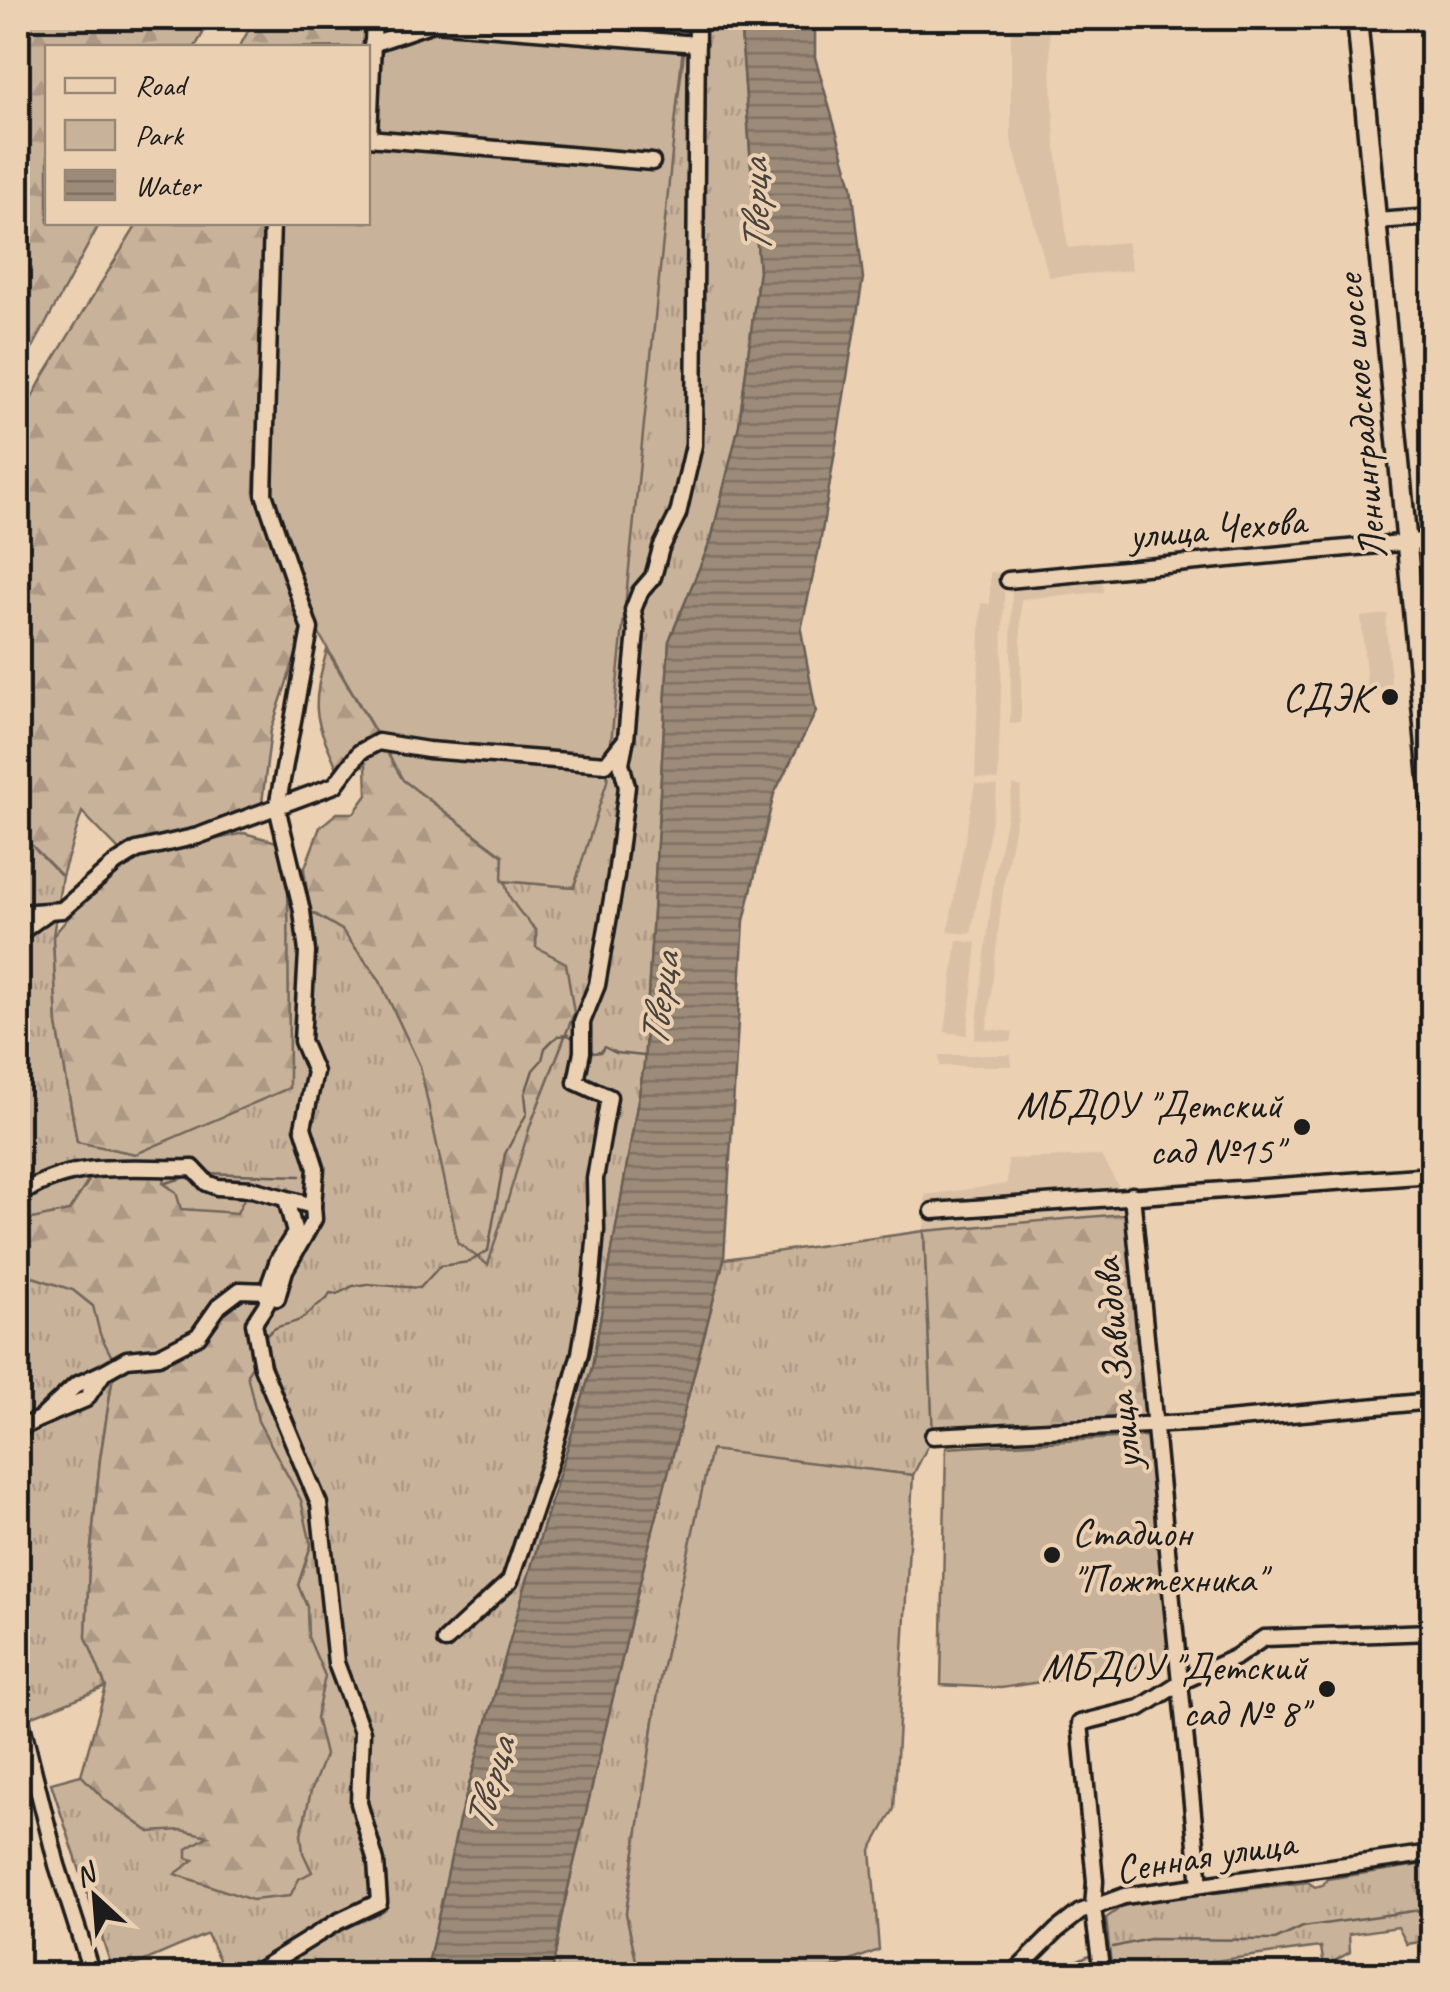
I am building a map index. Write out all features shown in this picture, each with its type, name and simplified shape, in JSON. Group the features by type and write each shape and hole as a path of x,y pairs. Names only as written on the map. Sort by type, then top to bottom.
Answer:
{"main road":[{"name":"Ленинградское шоссе","path":"1357,18 1432,810"}],"street":[{"path":"370,90 374,18"},
{"path":"445,1641 510,1581 552,1458 580,1353 592,1288 595,1179 609,1097 576,1082 582,1022 597,985 616,876 627,786 621,763 636,630 633,610 640,592 653,577 660,548 678,514 694,445 697,18"},
{"path":"372,44 433,23 697,44"},
{"path":"370,137 652,162"},
{"path":"1376,221 1432,217"},
{"path":"18,1428 86,1399 104,1372 127,1359 159,1356 198,1336 220,1306 240,1290 267,1291 278,1298 285,1270 314,1220 316,1168 304,1127 315,1072 302,1041 307,952 302,911 278,807 310,629 264,494 272,225"},
{"name":"улица Чехова","path":"1008,580 1432,540"},
{"path":"18,913 62,910 137,850 198,836 336,785 360,752 378,742 428,750 606,764 626,739"},
{"path":"255,816 284,840"},
{"path":"18,934 48,912"},
{"path":"18,1196 37,1182 62,1174 122,1166 193,1168 207,1183 217,1187 252,1188 314,1206"},
{"path":"933,1211 1432,1175"},
{"name":"улица Завидова","path":"1132,1194 1200,1886"},
{"path":"253,1974 337,1922 379,1902 376,1862 359,1803 362,1732 336,1663 319,1504 262,1367 254,1324 267,1302 278,1260 295,1233 286,1199"},
{"path":"932,1436 1155,1426 1432,1401"},
{"path":"1102,1974 1093,1908 1080,1722 1140,1708 1180,1682 1236,1658 1264,1638 1432,1632"},
{"path":"18,1709 58,1865 92,1974"},
{"name":"Сенная улица","path":"1013,1974 1080,1912 1124,1896 1432,1853"}],"shaded area":[{"path":"1011,28 1049,28 1055,140 1068,248 1127,242 1132,270 1049,277 1011,139"},
{"path":"990,572 1005,573 998,780 975,778 981,603 990,604"},
{"path":"1102,581 1103,592 1021,599 1021,723 1010,724 1012,587"},
{"path":"1388,614 1392,694 1368,696 1361,617"},
{"path":"975,784 998,786 971,934 948,932"},
{"path":"1013,785 1022,787 1004,882 987,1029 1013,1032 1011,1042 975,1039 994,879"},
{"path":"957,940 977,943 967,1035 945,1032"},
{"path":"939,1055 1011,1055 1012,1066 940,1066"},
{"path":"1101,1156 1134,1213 924,1231 925,1195 1007,1184 1008,1159"}],"green space":[{"path":"18,18 212,18 196,45 45,45 45,225 99,225 18,375"},
{"path":"255,18 367,18 365,45 241,45"},
{"path":"377,18 686,18 607,781 574,887 502,881 503,855 403,780 314,625 270,495 271,372 280,225 370,225 370,125"},
{"path":"686,18 740,18 759,270 739,425 711,540 669,641 644,1065 592,1367 460,1820 426,1974 226,1974 207,1934 114,1974 51,1783 81,1775 105,1800 150,1832 307,1607 298,1585 311,1545 93,1174 69,1211 33,1219 18,1246 18,831 62,876 53,936 57,1023 77,1142 136,1154 187,1130 288,845 304,870 310,911 342,930 379,979 421,1066 458,1243 531,1123 574,1013 536,947 536,930 512,905 502,881 574,887"},
{"path":"137,225 266,225 254,490 303,633 271,730 261,811 119,850 82,812 62,876 18,831 18,424"},
{"path":"327,650 403,780 503,856 506,889 536,930 536,947 566,963 574,1013 531,1123 488,1265 458,1243 420,1066 379,979 342,930 310,911 304,870 320,827 337,813 354,813 367,795 366,764 342,779 321,728 318,689"},
{"path":"244,833 288,845 289,1088 136,1154 77,1142 57,1024 53,936 91,891 141,856"},
{"path":"94,1173 163,1174 163,1183 176,1192 181,1209 237,1213 247,1193 266,1197 279,1202 290,1221 292,1232 252,1340 252,1366 247,1374 258,1421 301,1500 311,1545 298,1585 307,1607 308,1637 325,1676 316,1718 325,1755 301,1834 303,1853 312,1872 299,1879 290,1896 252,1900 175,1874 194,1860 187,1858 187,1849 208,1836 182,1830 150,1832 105,1800 81,1775 106,1687 86,1637 100,1459 115,1363 100,1334 93,1306 73,1290 33,1277 18,1246 32,1219 69,1211"},
{"path":"1134,1213 1155,1426 933,1436 924,1231"},
{"path":"924,1231 933,1436 913,1475 711,1451 660,1680 626,1913 639,1974 552,1974 561,1918 645,1561 724,1259"},
{"path":"18,1247 33,1277 73,1290 94,1307 115,1363 100,1459 86,1636 106,1687 18,1722"},
{"name":"Стадион \"Пожтехника\"","path":"1149,1436 1169,1662 1001,1688 941,1685 946,1448"},
{"path":"711,1450 913,1475 894,1809 871,1850 879,1950 817,1974 639,1974 626,1913 660,1680"},
{"path":"1432,1863 1432,1940 1407,1944 1398,1927 1349,1934 1350,1952 1324,1967 1321,1947 1112,1974 1106,1918 1127,1903 1308,1882 1315,1887 1327,1879"}],"water":[{"name":"Тверца","path":"740,18 815,18 815,57 852,186 863,278 820,544 801,630 816,712 774,794 744,921 724,1259 645,1561 561,1918 552,1974 426,1974 459,1820 592,1367 644,1065 669,641 711,540 739,425 759,271"}],"waterway":[{"path":"265,1337 274,1329 304,1317 330,1293 367,1284 420,1288 440,1266 469,1262 488,1251 505,1154 527,1113 525,1094 533,1070 542,1060 545,1048 558,1036 568,1035 578,1041"},
{"name":"Тверца","path":"589,1048 593,1053 604,1047 616,1053 644,1056"},
{"path":"204,1173 300,1176"},
{"path":"166,1183 193,1175"},
{"path":"1113,1947 1149,1939 1275,1940 1303,1927 1420,1910 1432,1898"},
{"path":"1046,1974 1092,1954"}],"place":[{"name":"СДЭК","path":"1390,697"},
{"name":"МБДОУ \"Детский сад №15\"","path":"1302,1127"},
{"name":"Стадион \"Пожтехника\"","path":"1052,1555"},
{"name":"МБДОУ \"Детский сад № 8\"","path":"1327,1689"}]}
